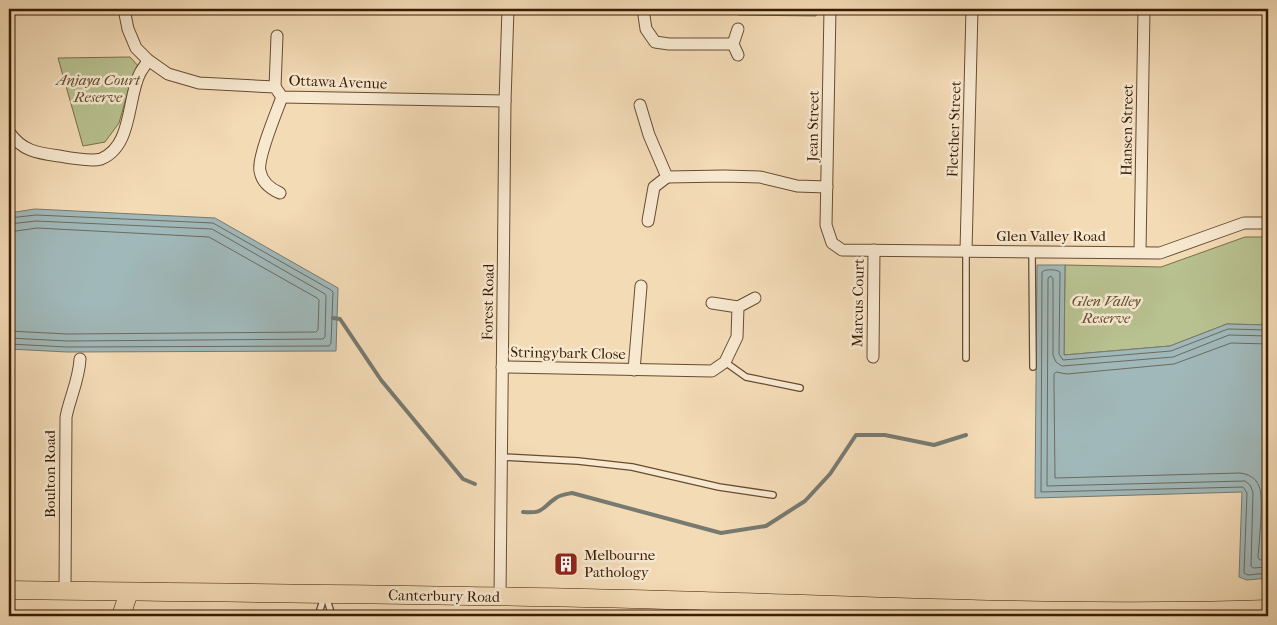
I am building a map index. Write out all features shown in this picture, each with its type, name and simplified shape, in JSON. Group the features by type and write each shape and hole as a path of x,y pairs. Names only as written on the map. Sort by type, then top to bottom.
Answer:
{"main road":[{"name":"Canterbury Road","path":"9,590 500,597 687,611 925,609 1197,614 1268,609"},
{"path":"121,616 129,592"},
{"path":"129,592 136,616"}],"street":[{"name":"Ottawa Avenue","path":"124,9 130,36 136,48 148,60 168,74 199,83 275,87 282,97 505,101"},
{"name":"Forest Road","path":"500,597 505,101 508,9"},
{"path":"643,9 646,29 655,42 669,44 733,44"},
{"name":"Jean Street","path":"830,9 826,225 832,243"},
{"name":"Fletcher Street","path":"966,251 972,9"},
{"name":"Hansen Street","path":"1140,252 1144,9"},
{"path":"738,29 733,44 738,55"},
{"path":"275,87 277,36"},
{"path":"9,132 15,142 35,153 81,159 101,159 116,148 122,138 139,74 148,60"},
{"path":"280,193 268,188 260,171 263,153 282,97"},
{"path":"640,105 649,135 667,177"},
{"path":"648,221 654,187 667,177 724,176 760,178 796,186 827,187"},
{"name":"Glen Valley Road","path":"832,243 842,250 1160,253 1244,223 1268,223"},
{"name":"Marcus Court","path":"872,357 874,250"},
{"name":"Stringybark Close","path":"634,370 641,286"},
{"path":"712,303 738,308 755,298"},
{"path":"725,362 737,337 738,308"},
{"name":"Boulton Road","path":"65,591 66,417 78,381 80,359"},
{"name":"Stringybark Close","path":"502,367 712,371 725,362"}],"lane":[{"path":"966,251 966,358"},
{"path":"1032,251 1033,367"},
{"path":"725,362 746,377 800,388"},
{"path":"501,457 578,461 632,467 718,487 773,495"},
{"path":"318,616 326,594"},
{"path":"326,594 332,616"}],"green space":[{"path":"737,9 816,9 816,16 738,15"},
{"name":"Anjaya Court Reserve","path":"130,57 140,68 131,81 119,123 105,142 83,146 58,58"},
{"name":"Glen Valley Reserve","path":"1245,237 1268,237 1268,325 1227,324 1170,346 1064,355 1065,265 1161,267"}],"water":[{"path":"35,209 215,218 338,288 336,351 67,352 9,349 9,213"},
{"path":"1037,265 1065,265 1064,355 1170,346 1227,324 1268,325 1268,578 1247,580 1239,577 1242,492 1035,498"}],"waterway":[{"path":"333,318 340,319 381,380 463,479 475,484"},
{"path":"523,512 539,511 558,497 572,493 721,533 766,526 805,501 830,474 856,435 885,435 934,445 966,435"}],"place":[{"name":"Melbourne Pathology","path":"566,564"}]}
